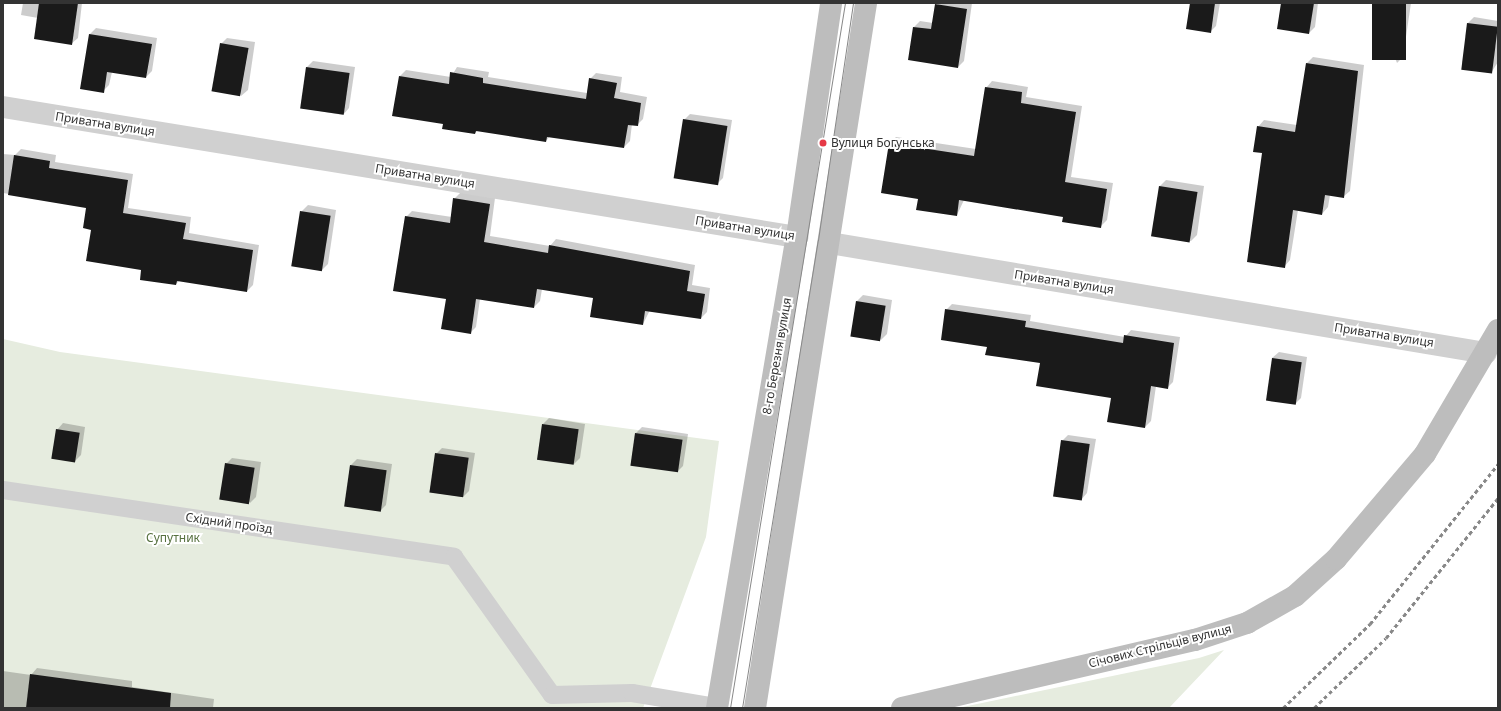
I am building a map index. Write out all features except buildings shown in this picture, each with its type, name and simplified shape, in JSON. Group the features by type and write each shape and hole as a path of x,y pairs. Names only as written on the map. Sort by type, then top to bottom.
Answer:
{"main road":[{"name":"8-го Березня вулиця","path":"720,708 797,237 831,3"},
{"path":"755,708 830,242 866,3"},
{"name":"Приватна вулиця","path":"797,237 830,242"},
{"name":"Січових Стрільців вулиця","path":"902,708 1195,640 1247,623 1295,596 1336,559 1386,503 1425,454 1498,330"}],"street":[{"name":"Приватна вулиця","path":"3,107 797,237"},
{"name":"Приватна вулиця","path":"830,242 1486,352"}],"lane":[{"name":"Східний проїзд","path":"3,490 454,557 549,701"},
{"path":"549,701 632,693 720,708"}],"green space":[{"name":"Супутник","path":"3,339 60,352 719,441 706,537 643,708 3,708"},
{"path":"1224,650 1169,708 958,708 1199,658"}],"tram line":[{"path":"730,708 845,3"},
{"path":"742,708 818,240 853,3"}],"railway":[{"path":"1283,708 1370,624 1498,464"},
{"path":"1314,708 1386,638 1498,498"}],"place":[{"name":"Вулиця Богунська","path":"823,143"}]}
